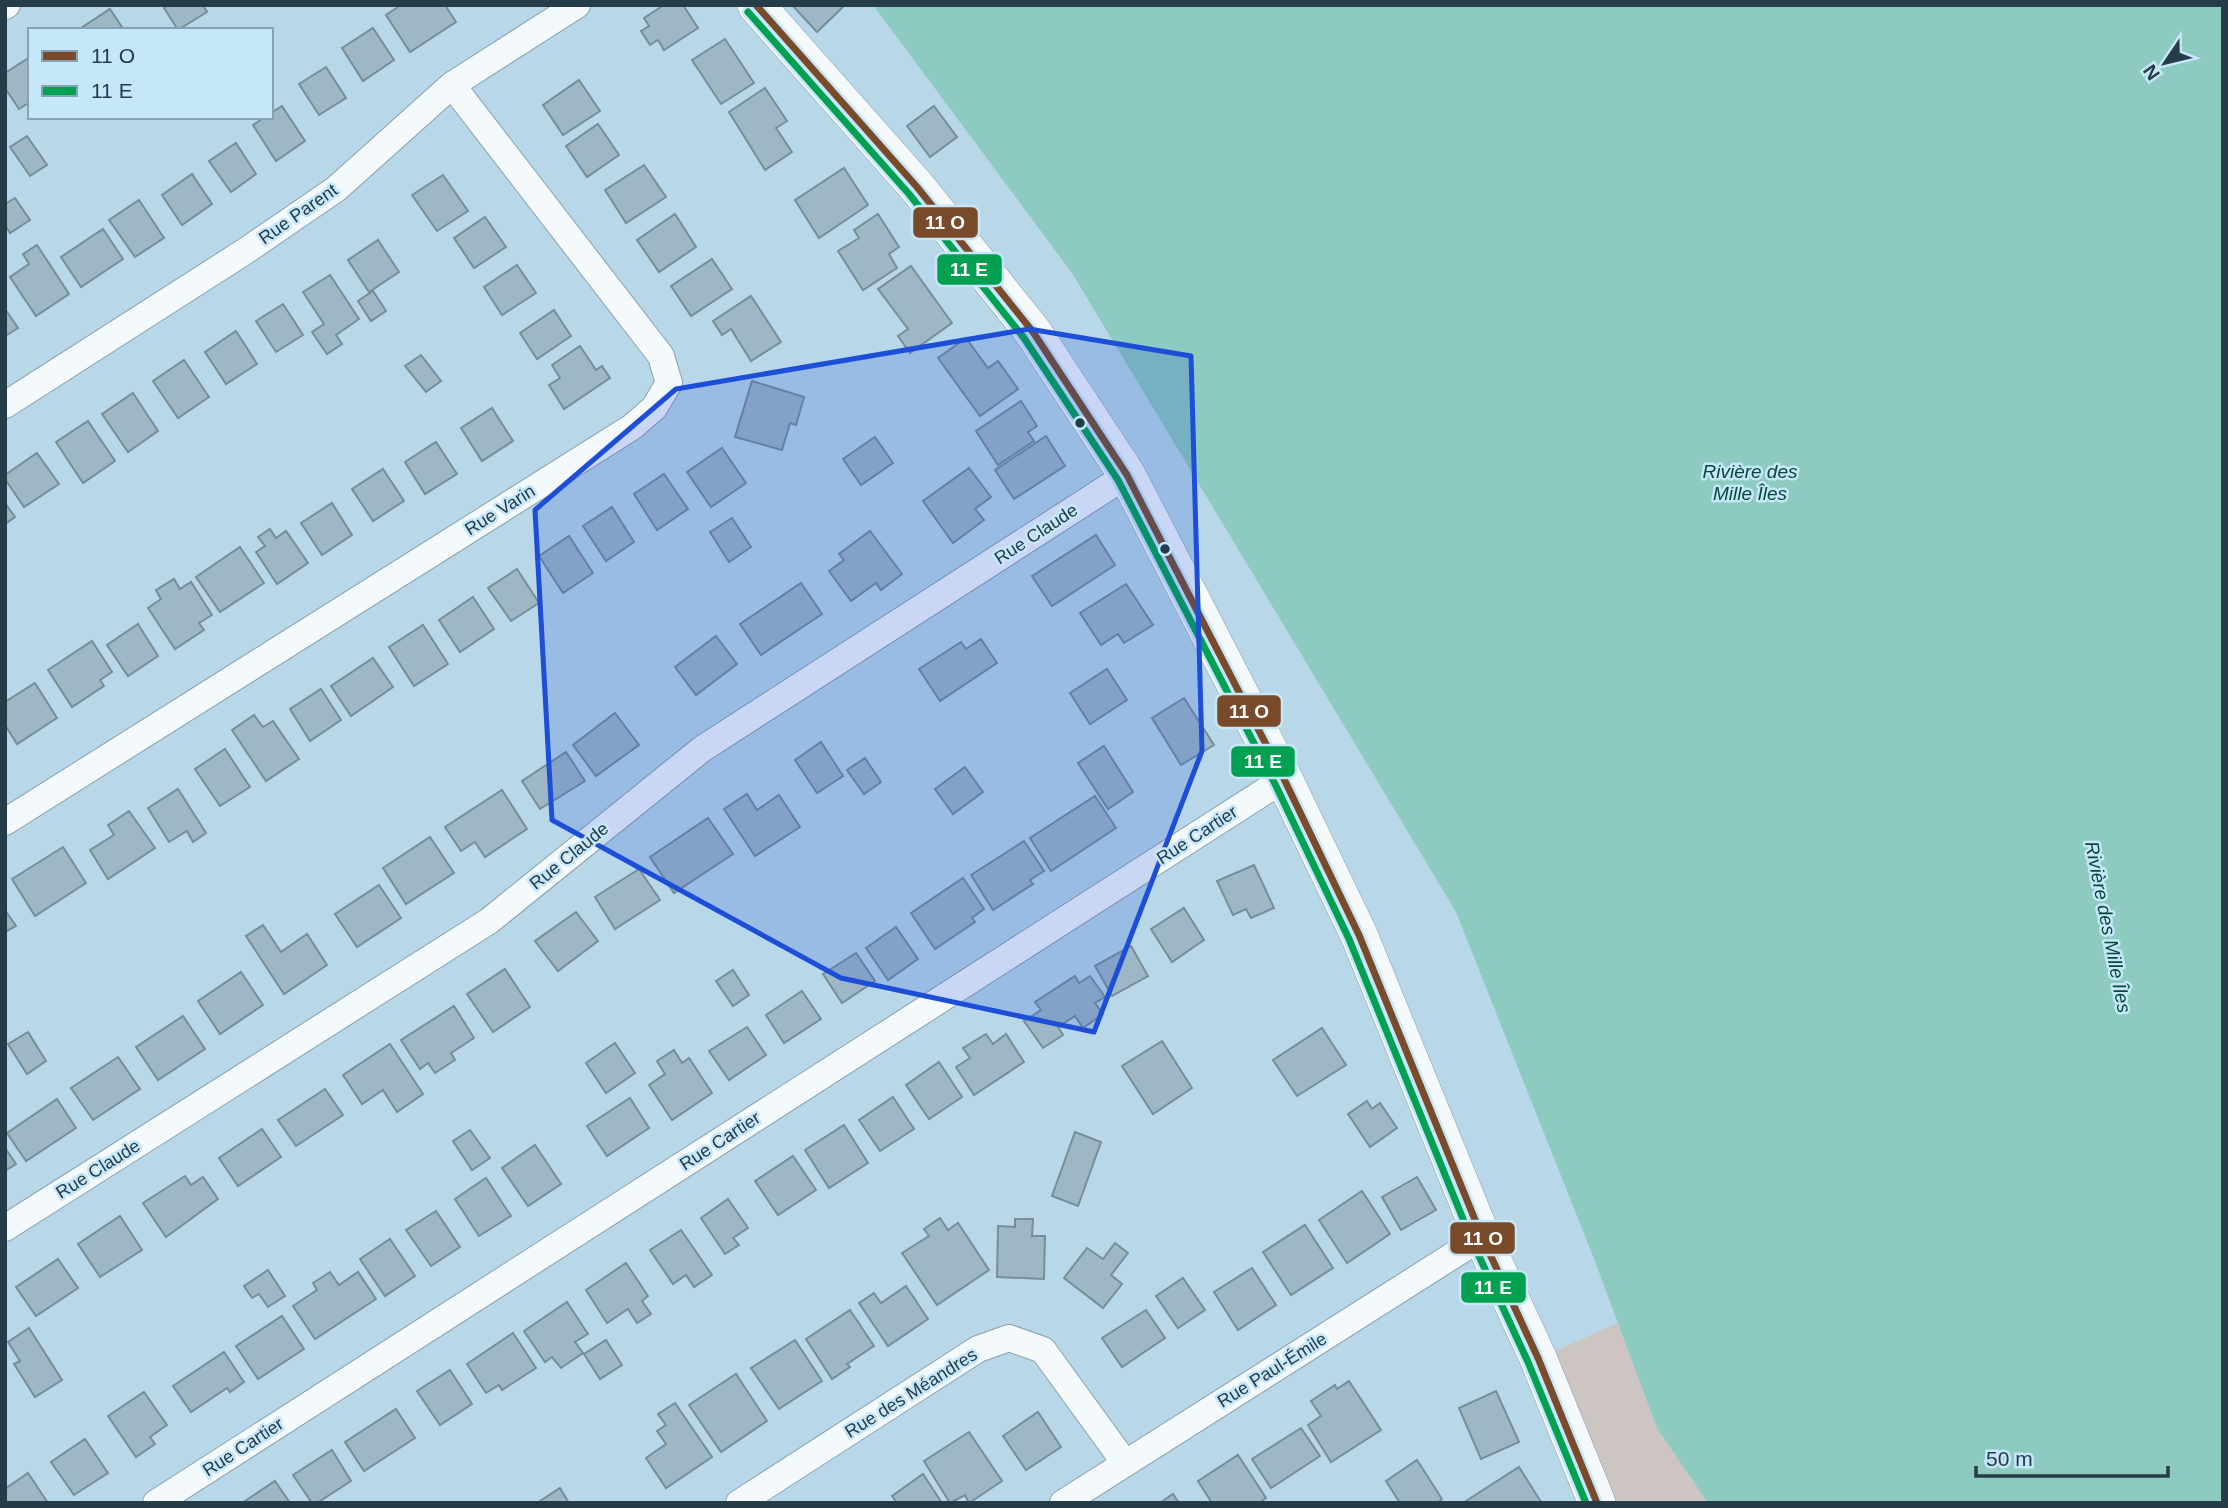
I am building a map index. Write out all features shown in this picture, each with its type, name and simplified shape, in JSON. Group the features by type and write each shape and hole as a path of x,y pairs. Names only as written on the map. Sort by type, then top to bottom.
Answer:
{"main road":[{"path":"756,5 917,187 1025,321 1128,475 1284,779 1359,935 1482,1237 1538,1359 1597,1503"}],"street":[{"name":"Rue Parent","path":"5,405 244,252 336,189 452,85 578,5"},
{"name":"Rue Varin","path":"5,822 632,427 654,408 669,383 661,356 452,85"},
{"name":"Rue Claude","path":"5,1228 489,920 702,748 1128,475"},
{"name":"Rue Cartier","path":"156,1503 1284,779"},
{"name":"Rue Paul-Émile","path":"1063,1503 1482,1237"},
{"name":"Rue des Méandres","path":"739,1503 978,1349 1009,1338 1043,1350 1125,1463"}],"highlighted area":[{"path":"1029,329 1191,356 1202,751 1094,1032 841,978 552,820 535,510 676,389"}],"shaded area":[{"path":"1618,1323 1657,1428 1708,1503 1597,1503 1538,1359"}],"water":[{"name":"Rivière des Mille Îles","path":"873,5 2223,5 2223,1503 1708,1503 1657,1428 1593,1256 1456,912 1072,273"}],"building":[{"path":"168,5 203,5 207,12 181,28 177,28 164,8"},
{"path":"401,5 445,5 456,22 410,52 386,15"},
{"path":"664,5 683,5 698,28 664,50 658,40 650,45 641,31 649,26 644,18"},
{"path":"792,5 845,5 817,32"},
{"path":"110,9 123,28 81,28"},
{"path":"373,28 394,60 363,81 342,48"},
{"path":"725,39 754,83 721,104 692,60"},
{"path":"28,58 28,103 19,109 5,88 5,73"},
{"path":"326,67 346,98 319,115 299,84"},
{"path":"579,80 600,111 563,135 543,105"},
{"path":"765,88 787,121 776,128 792,152 765,170 729,112"},
{"path":"282,106 305,141 276,161 253,125 262,119 273,119 273,112"},
{"path":"934,106 957,137 930,157 907,126"},
{"path":"598,124 619,155 587,177 566,146"},
{"path":"27,136 47,165 30,176 10,147"},
{"path":"236,143 256,174 231,192 209,161"},
{"path":"644,165 666,197 626,223 605,190"},
{"path":"844,168 868,205 819,238 795,200"},
{"path":"192,174 212,204 182,225 162,195"},
{"path":"443,175 468,211 437,231 412,195"},
{"path":"15,198 30,220 10,233 5,225 5,204"},
{"path":"139,200 164,238 135,257 109,220"},
{"path":"675,214 696,247 659,272 637,240"},
{"path":"878,214 899,247 889,254 897,268 863,290 838,251 859,238 854,230"},
{"path":"485,217 506,247 474,268 454,238"},
{"path":"103,229 123,259 81,287 61,257"},
{"path":"378,240 399,272 369,292 348,260"},
{"path":"37,245 69,294 36,316 10,277 29,264 23,254"},
{"path":"712,259 732,289 691,316 671,286"},
{"path":"517,265 536,293 502,315 484,287"},
{"path":"911,266 952,323 910,353 898,336 908,329 878,289"},
{"path":"330,275 359,319 336,335 342,344 327,354 312,332 324,324 303,292"},
{"path":"373,291 386,311 371,321 358,301"},
{"path":"751,296 781,342 751,361 731,329 722,335 713,321"},
{"path":"283,304 303,335 276,352 256,321"},
{"path":"5,309 18,328 5,336"},
{"path":"554,310 571,336 537,359 520,333"},
{"path":"236,331 257,364 226,384 205,352"},
{"path":"966,338 988,368 998,361 1018,389 980,416 938,358"},
{"path":"580,346 596,370 602,366 610,378 564,409 549,385 560,378 552,365"},
{"path":"421,355 441,381 426,392 405,366"},
{"path":"184,360 209,397 178,418 153,381"},
{"path":"752,381 804,397 796,425 790,423 782,450 735,437"},
{"path":"133,393 158,431 128,452 102,414"},
{"path":"1021,401 1037,426 1028,432 1034,441 998,465 976,431"},
{"path":"492,408 513,441 482,461 461,428"},
{"path":"88,421 115,461 83,483 56,442"},
{"path":"1046,436 1065,466 1014,499 995,470"},
{"path":"875,437 893,463 861,485 843,459"},
{"path":"436,442 457,474 425,494 405,462"},
{"path":"722,448 746,483 711,507 687,472"},
{"path":"37,453 59,484 24,507 5,475"},
{"path":"969,468 991,497 975,509 984,520 953,543 923,501"},
{"path":"383,469 404,501 373,521 352,489"},
{"path":"664,474 688,509 657,530 634,494"},
{"path":"5,503 15,517 5,524"},
{"path":"332,503 352,535 322,555 301,523"},
{"path":"612,507 634,542 606,561 583,526"},
{"path":"732,518 751,547 729,562 710,532"},
{"path":"270,529 276,538 286,531 308,563 277,584 256,552 265,546 258,537"},
{"path":"870,531 902,574 881,590 876,583 851,601 829,571 844,560 839,554"},
{"path":"1096,535 1115,565 1052,606 1032,576"},
{"path":"569,536 593,573 563,593 539,556"},
{"path":"240,547 264,583 220,612 196,577"},
{"path":"517,569 539,603 511,621 488,588"},
{"path":"174,579 180,589 191,582 212,615 199,623 204,630 175,649 148,608 161,599 156,590"},
{"path":"801,583 822,614 761,655 740,624"},
{"path":"1126,584 1153,625 1124,643 1118,634 1101,645 1080,613"},
{"path":"473,597 494,629 460,652 439,620"},
{"path":"138,624 158,656 128,676 107,645"},
{"path":"423,625 448,664 414,686 389,647"},
{"path":"716,636 737,664 696,695 675,667"},
{"path":"981,639 997,663 940,701 919,669 961,642 966,649"},
{"path":"92,641 112,672 100,680 104,686 72,707 48,670"},
{"path":"373,658 393,687 351,716 331,686"},
{"path":"1107,669 1127,700 1090,724 1070,693"},
{"path":"35,683 57,718 17,744 5,725 5,702"},
{"path":"321,689 341,720 310,741 290,709"},
{"path":"1184,698 1214,745 1181,765 1152,718"},
{"path":"615,713 639,745 596,776 573,745"},
{"path":"254,715 263,727 273,721 299,759 266,781 232,730"},
{"path":"821,742 843,776 817,793 795,760"},
{"path":"1104,746 1133,792 1108,809 1078,763"},
{"path":"225,749 250,787 220,806 195,769"},
{"path":"566,752 585,781 540,809 522,781"},
{"path":"865,758 881,782 864,794 847,770"},
{"path":"965,767 983,792 953,814 935,789"},
{"path":"178,789 206,833 193,842 187,831 169,842 148,808"},
{"path":"502,790 527,829 485,857 475,842 461,851 445,827"},
{"path":"747,794 757,810 779,795 800,827 755,856 724,809"},
{"path":"1095,796 1116,828 1051,871 1030,838"},
{"path":"129,811 155,848 108,879 90,850 114,835 108,825"},
{"path":"708,818 733,854 674,893 650,857"},
{"path":"430,837 454,873 406,904 383,868"},
{"path":"1024,841 1044,871 1030,880 1033,884 993,910 971,875"},
{"path":"63,847 86,883 35,916 12,879"},
{"path":"1254,865 1274,908 1251,918 1246,909 1233,915 1217,881"},
{"path":"639,869 660,900 615,929 595,897"},
{"path":"963,878 984,909 972,918 975,922 935,949 911,913"},
{"path":"379,885 401,918 357,947 335,914"},
{"path":"1184,908 1204,940 1172,962 1151,929"},
{"path":"5,910 16,926 5,932"},
{"path":"576,912 598,941 558,971 535,941"},
{"path":"263,925 281,952 307,934 327,965 284,994 246,936"},
{"path":"896,927 918,959 888,980 866,948"},
{"path":"1131,946 1148,976 1112,996 1095,966"},
{"path":"856,953 875,981 842,1003 823,974"},
{"path":"505,969 530,1007 493,1032 467,994"},
{"path":"733,970 749,995 733,1006 716,981"},
{"path":"241,972 263,1005 220,1034 198,1001"},
{"path":"1075,976 1079,983 1090,976 1105,997 1095,1003 1103,1014 1083,1028 1075,1016 1058,1027 1063,1035 1043,1048 1024,1021 1041,1010 1035,1002"},
{"path":"802,991 821,1019 784,1043 766,1015"},
{"path":"454,1006 474,1038 451,1053 455,1060 435,1073 428,1063 420,1069 401,1040"},
{"path":"183,1016 205,1049 158,1080 136,1047"},
{"path":"747,1027 766,1055 729,1080 709,1051"},
{"path":"1322,1028 1346,1065 1297,1096 1273,1060"},
{"path":"28,1032 46,1061 27,1074 8,1044"},
{"path":"986,1034 993,1044 1006,1034 1024,1062 974,1095 956,1067 970,1058 963,1048"},
{"path":"1162,1041 1192,1088 1153,1114 1122,1066"},
{"path":"615,1043 635,1073 606,1093 586,1063"},
{"path":"390,1044 423,1094 397,1112 383,1090 362,1104 343,1075"},
{"path":"674,1050 682,1063 689,1058 712,1093 672,1120 649,1085 665,1074 657,1061"},
{"path":"118,1057 140,1089 93,1120 71,1088"},
{"path":"939,1062 962,1097 929,1119 906,1085"},
{"path":"325,1089 343,1115 296,1146 278,1120"},
{"path":"893,1097 914,1129 880,1151 859,1120"},
{"path":"630,1098 649,1128 607,1156 587,1126"},
{"path":"57,1099 76,1128 26,1161 7,1133"},
{"path":"1367,1101 1372,1109 1380,1103 1397,1128 1370,1147 1348,1114"},
{"path":"844,1125 868,1163 829,1188 805,1150"},
{"path":"262,1129 281,1157 238,1186 219,1158"},
{"path":"470,1130 490,1158 472,1170 453,1141"},
{"path":"1075,1132 1101,1142 1078,1206 1052,1196"},
{"path":"535,1145 561,1184 528,1206 502,1168"},
{"path":"5,1148 16,1164 5,1171"},
{"path":"793,1156 816,1190 778,1215 755,1181"},
{"path":"185,1176 191,1185 203,1177 218,1199 166,1237 143,1203"},
{"path":"1417,1177 1436,1210 1401,1230 1382,1197"},
{"path":"486,1178 511,1216 479,1236 455,1199"},
{"path":"1362,1191 1390,1234 1347,1263 1319,1220"},
{"path":"728,1199 748,1228 733,1238 739,1245 725,1254 701,1218"},
{"path":"436,1211 460,1247 431,1266 406,1230"},
{"path":"120,1216 142,1250 100,1277 78,1244"},
{"path":"940,1218 948,1230 958,1223 989,1270 937,1305 902,1253 929,1236 924,1229"},
{"path":"1015,1219 1033,1219 1032,1236 1045,1236 1044,1279 997,1277 998,1226 1015,1227"},
{"path":"1305,1225 1333,1268 1291,1295 1263,1252"},
{"path":"681,1230 712,1275 694,1287 686,1275 673,1284 650,1250"},
{"path":"390,1239 415,1276 385,1296 360,1259"},
{"path":"1115,1243 1128,1253 1111,1275 1122,1284 1103,1308 1064,1278 1087,1248 1103,1259"},
{"path":"58,1259 78,1288 36,1316 16,1287"},
{"path":"626,1263 648,1296 642,1301 651,1314 637,1323 628,1309 607,1323 586,1290"},
{"path":"1252,1268 1276,1305 1238,1330 1214,1292"},
{"path":"268,1270 285,1296 268,1307 259,1294 252,1298 244,1286"},
{"path":"330,1272 339,1285 358,1272 376,1299 315,1339 293,1306 317,1290 313,1283"},
{"path":"1183,1278 1205,1310 1178,1328 1156,1296"},
{"path":"906,1286 928,1319 888,1346 859,1303 874,1293 881,1303"},
{"path":"567,1302 588,1334 575,1342 583,1353 561,1368 552,1357 545,1362 524,1331"},
{"path":"850,1310 874,1346 847,1364 850,1367 832,1379 806,1339"},
{"path":"1146,1310 1165,1338 1122,1367 1102,1338"},
{"path":"282,1316 304,1349 258,1379 236,1346"},
{"path":"29,1328 62,1380 35,1397 14,1364 20,1361 8,1342"},
{"path":"513,1333 536,1368 502,1390 499,1385 486,1393 467,1364"},
{"path":"606,1340 622,1365 600,1379 584,1354"},
{"path":"795,1340 822,1381 779,1409 751,1368"},
{"path":"224,1352 244,1382 230,1392 227,1388 191,1412 173,1386"},
{"path":"450,1370 472,1404 440,1425 417,1391"},
{"path":"736,1374 767,1421 721,1452 689,1405"},
{"path":"1349,1381 1381,1430 1331,1462 1308,1425 1321,1416 1311,1401 1335,1385 1337,1389"},
{"path":"1496,1391 1519,1442 1481,1459 1459,1408"},
{"path":"144,1392 167,1425 150,1437 155,1444 136,1457 108,1416"},
{"path":"675,1403 712,1457 666,1488 646,1458 666,1444 657,1431 666,1425 658,1414"},
{"path":"396,1409 415,1438 364,1471 345,1442"},
{"path":"1038,1412 1061,1447 1026,1470 1003,1436"},
{"path":"1301,1428 1320,1456 1271,1488 1252,1459"},
{"path":"969,1432 1002,1481 969,1503 965,1495 950,1503 924,1461"},
{"path":"85,1439 108,1473 74,1495 51,1462"},
{"path":"332,1450 351,1481 317,1503 312,1503 293,1475"},
{"path":"1238,1455 1266,1498 1259,1503 1212,1503 1198,1481"},
{"path":"1417,1460 1442,1499 1437,1503 1400,1503 1386,1481"},
{"path":"1519,1467 1540,1503 1463,1503"},
{"path":"28,1473 48,1503 5,1503 5,1489"},
{"path":"923,1474 942,1503 897,1503 892,1496"},
{"path":"275,1481 290,1503 246,1503 245,1501"},
{"path":"560,1488 569,1503 537,1503"},
{"path":"1173,1494 1179,1503 1160,1503"}],"transit line":[{"path":"756,5 917,187 1033,332 1127,475 1284,779 1359,935 1482,1237 1538,1358 1597,1503"},
{"path":"748,12 909,194 1024,338 1118,480 1275,784 1349,939 1472,1241 1528,1362 1586,1503"}]}
